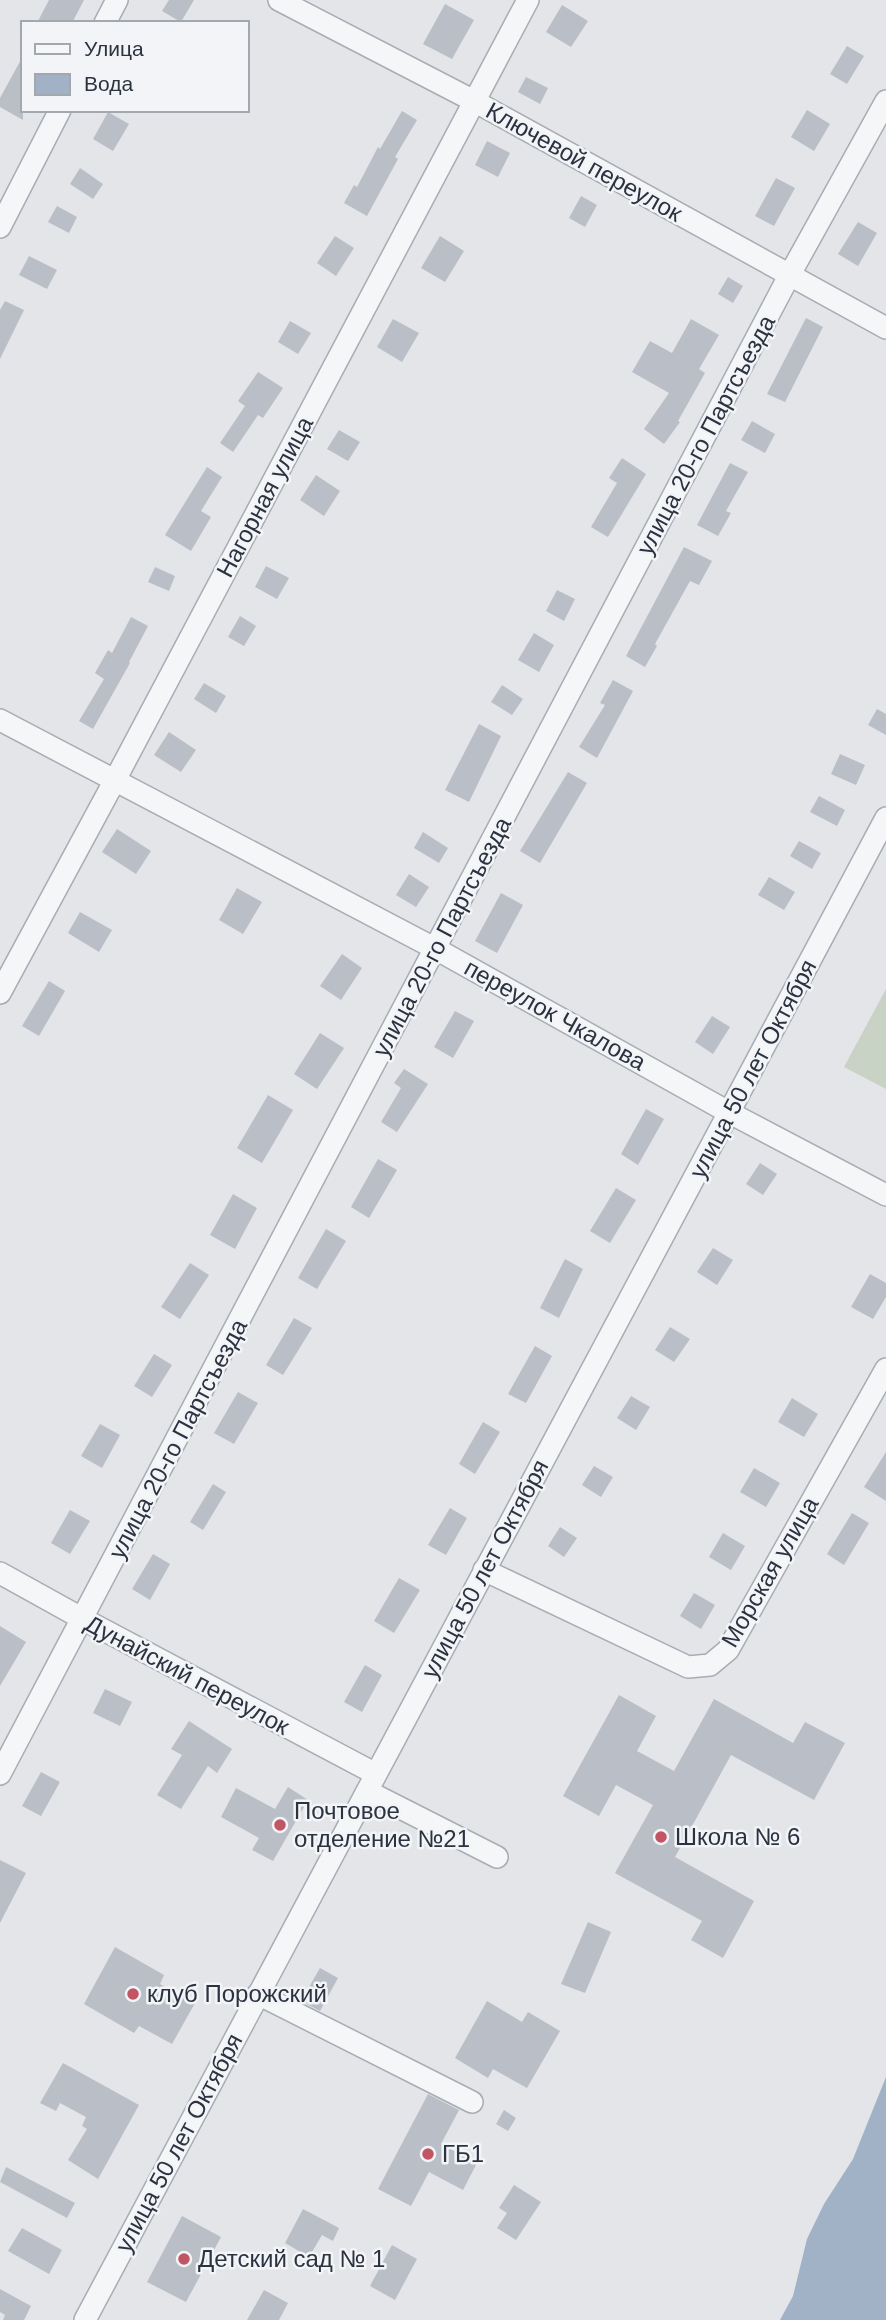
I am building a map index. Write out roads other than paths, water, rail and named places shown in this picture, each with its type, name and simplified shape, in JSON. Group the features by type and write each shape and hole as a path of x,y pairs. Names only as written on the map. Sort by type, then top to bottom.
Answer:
{"street":[{"path":"106,21 117,0"},
{"name":"Ключевой переулок","path":"279,0 474,101 886,328"},
{"name":"Нагорная улица","path":"0,993 116,780 528,0"},
{"name":"улица 20-го Партсъезда","path":"0,1774 789,276 886,101"},
{"path":"0,227 59,112"},
{"name":"переулок Чкалова","path":"0,720 436,949 730,1113 886,1195"},
{"name":"улица 50 лет Октября","path":"85,2320 886,818"},
{"name":"Морская улица","path":"484,1570 688,1667 710,1665 728,1650 886,1369"},
{"name":"Дунайский переулок","path":"0,1573 497,1857"},
{"path":"258,1994 472,2102"}],"water":[{"path":"886,2077 886,2320 780,2320 793,2296 807,2239 824,2204 853,2159"}],"place":[{"name":"Почтовое отделение №21","path":"280,1825"},
{"name":"Школа № 6","path":"661,1837"},
{"name":"клуб Порожский","path":"133,1994"},
{"name":"ГБ1","path":"428,2154"},
{"name":"Детский сад № 1","path":"184,2259"}]}
